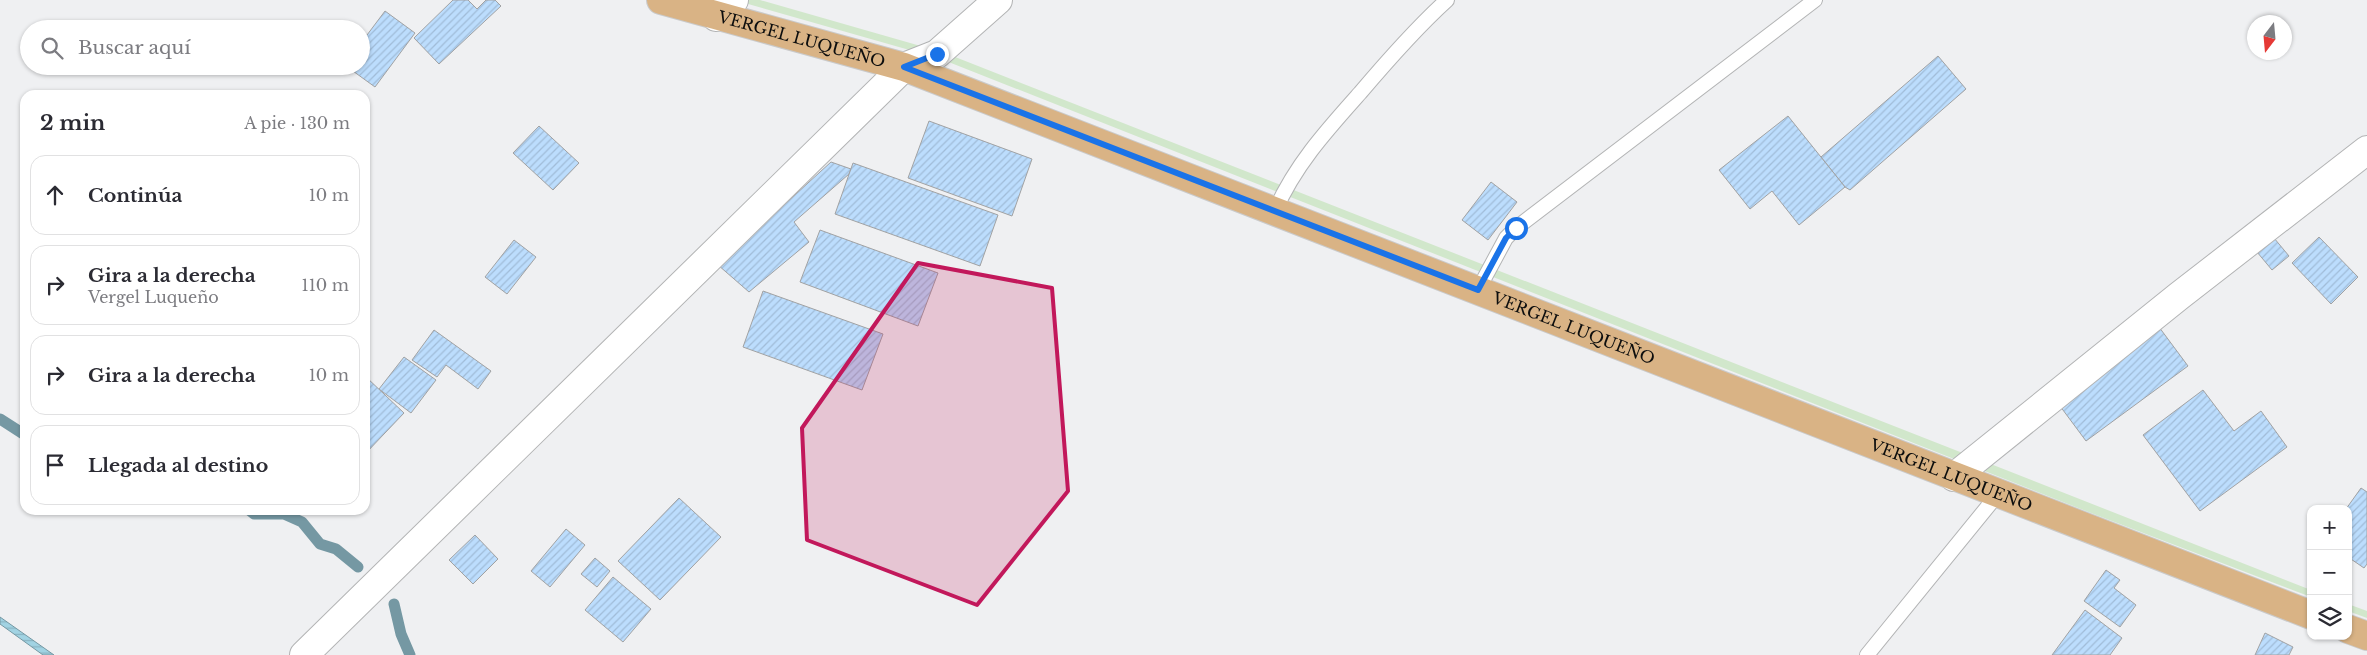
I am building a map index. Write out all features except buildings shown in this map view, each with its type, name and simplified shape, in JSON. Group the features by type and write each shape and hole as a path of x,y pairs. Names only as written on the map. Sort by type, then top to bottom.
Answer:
{"main road":[{"name":"VERGEL LUQUEÑO","path":"661,0 725,8 904,67 1954,477 2307,612"},
{"path":"2352,630 2367,636"}],"street":[{"path":"304,655 904,67 937,54 998,0"},
{"path":"1954,477 2171,302 2367,150"}],"lane":[{"path":"1275,211 1284,190 1309,151 1417,27 1447,0"},
{"path":"1478,290 1506,238 1516,228 1815,0"},
{"path":"1867,655 1998,494"}],"highlighted area":[{"path":"918,263 1052,288 1068,491 977,605 807,540 802,428"}],"green space":[{"path":"734,0 760,0 945,53 2307,588 2307,595 2091,513 941,59"},
{"path":"2352,605 2367,611 2367,618 2352,612"}],"water":[{"path":"0,617 54,655 43,655 0,624"}],"waterway":[{"path":"0,419 20,432"},
{"path":"286,515 302,522 320,544 336,549 358,567"},
{"path":"394,604 401,634 410,655"}],"route":[{"path":"937,54 904,67 1478,290 1506,238 1516,228"}]}
